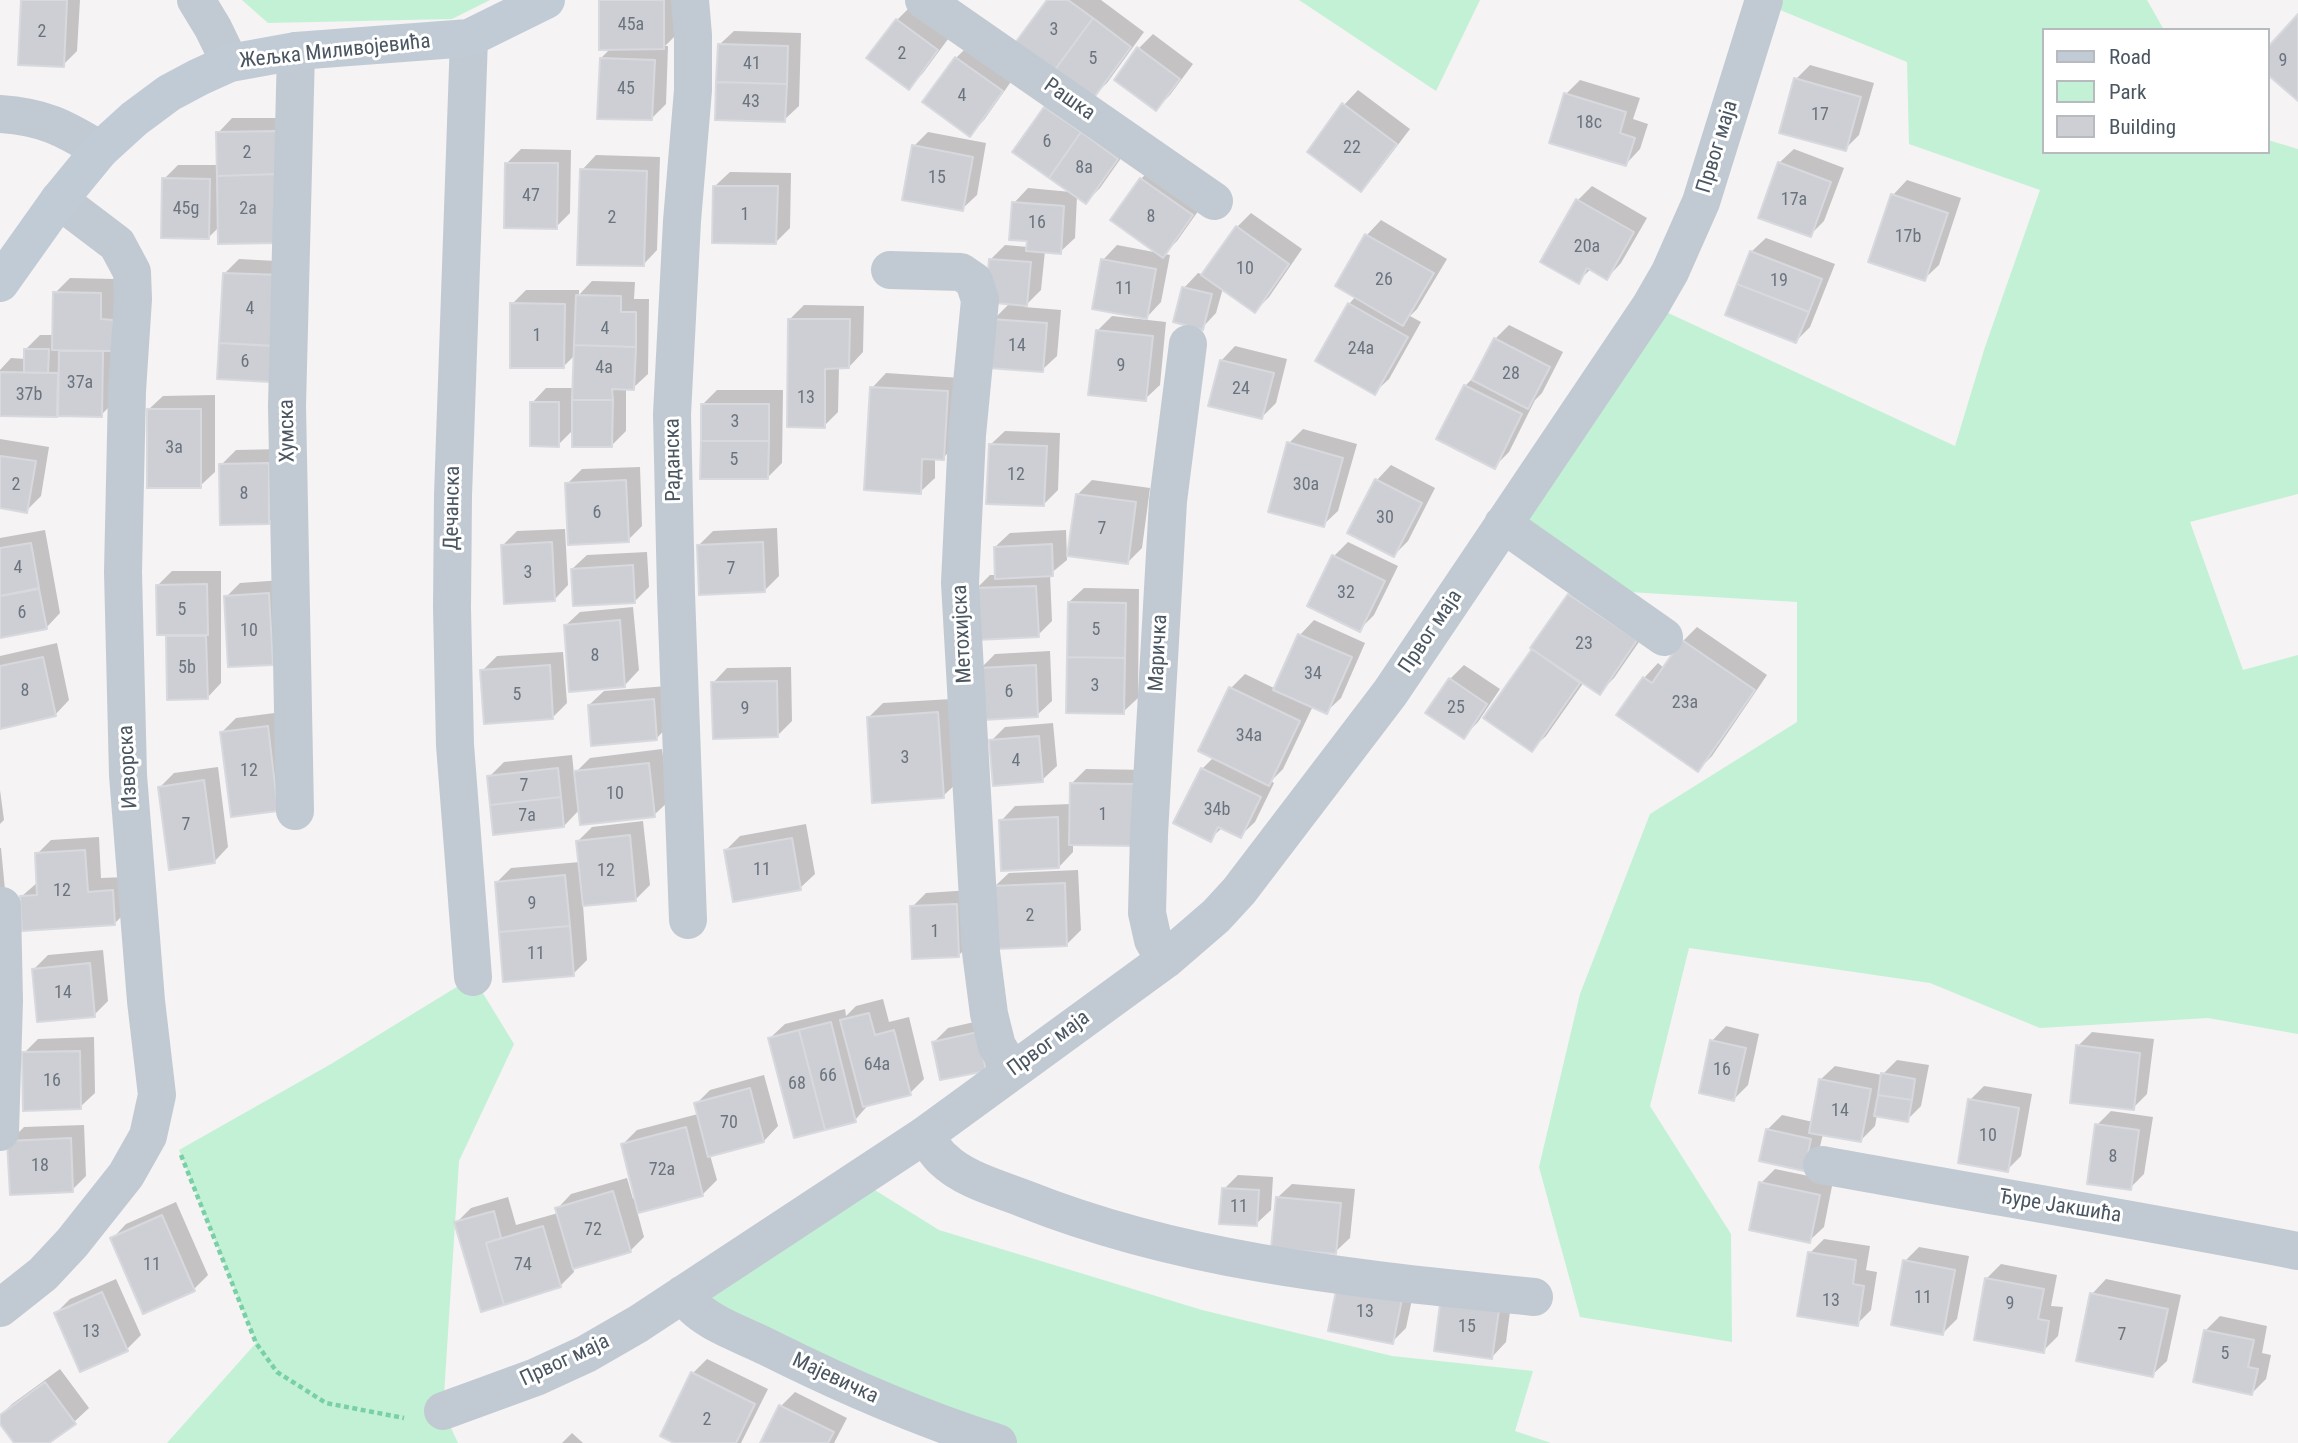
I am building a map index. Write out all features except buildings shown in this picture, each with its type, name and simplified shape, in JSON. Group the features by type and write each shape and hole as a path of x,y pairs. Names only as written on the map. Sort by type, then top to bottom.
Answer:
{"street":[{"path":"196,0 214,28 230,63"},
{"name":"Жељка Миливојевића","path":"0,283 59,200 100,150 134,119 169,93 230,63 296,51 469,38 546,0"},
{"name":"Раданска","path":"688,920 676,593 673,414 682,221 693,90 691,0"},
{"name":"Рашка","path":"924,0 1214,201"},
{"name":"Првог маја","path":"429,1415 536,1377 586,1354 638,1324 925,1135 1165,960 1216,916 1247,881 1390,693 1618,358 1670,272 1701,202 1765,0"},
{"name":"Дечанска","path":"469,38 453,482 452,608 455,745 473,977"},
{"name":"Хумска","path":"295,811 287,406 296,51"},
{"path":"0,114 28,116 64,128 100,150"},
{"name":"Изворска","path":"4,1293 43,1275 126,1175 148,1136 157,1095 146,1002 128,775 123,572 132,272 117,244 59,200"},
{"name":"Метохијска","path":"890,270 961,272 975,281 981,300 967,435 960,583 981,952 994,1035 997,1046 1012,1070"},
{"name":"Маричка","path":"1165,960 1153,940 1147,913 1149,834 1168,501 1188,344"},
{"path":"1503,524 1664,637"},
{"path":"0,1132 4,1000 2,906"},
{"path":"925,1135 944,1161 977,1180 1047,1208 1127,1234 1226,1258 1328,1275 1534,1297"},
{"name":"Ђуре Јакшића","path":"1822,1165 2147,1221 2298,1251"},
{"name":"Мајевичка","path":"683,1294 705,1315 873,1398 998,1443"}],"path":[{"path":"179,1150 256,1343 277,1372 326,1403 429,1415"}],"green space":[{"path":"242,0 490,0 452,19 268,23"},
{"path":"1299,0 1480,0 1436,91"},
{"path":"1764,0 2147,0 2163,28 2042,28 2042,154 2270,154 2270,141 2298,149 2298,494 2190,522 2243,670 2298,655 2298,1034 2208,1018 2040,1028 1930,983 1689,948 1650,1106 1731,1234 1732,1342 1580,1317 1539,1167 1580,994 1650,814 1797,722 1797,602 1595,590 1503,524 1651,305 1955,446 1985,347 2040,190 1909,144 1907,62 1763,3"},
{"path":"473,977 514,1044 459,1161 443,1411 458,1443 167,1443 256,1343 179,1150 331,1064"},
{"path":"857,1179 939,1230 1202,1310 1392,1356 1533,1371 1515,1431 1551,1443 1012,1443 683,1294"}]}
